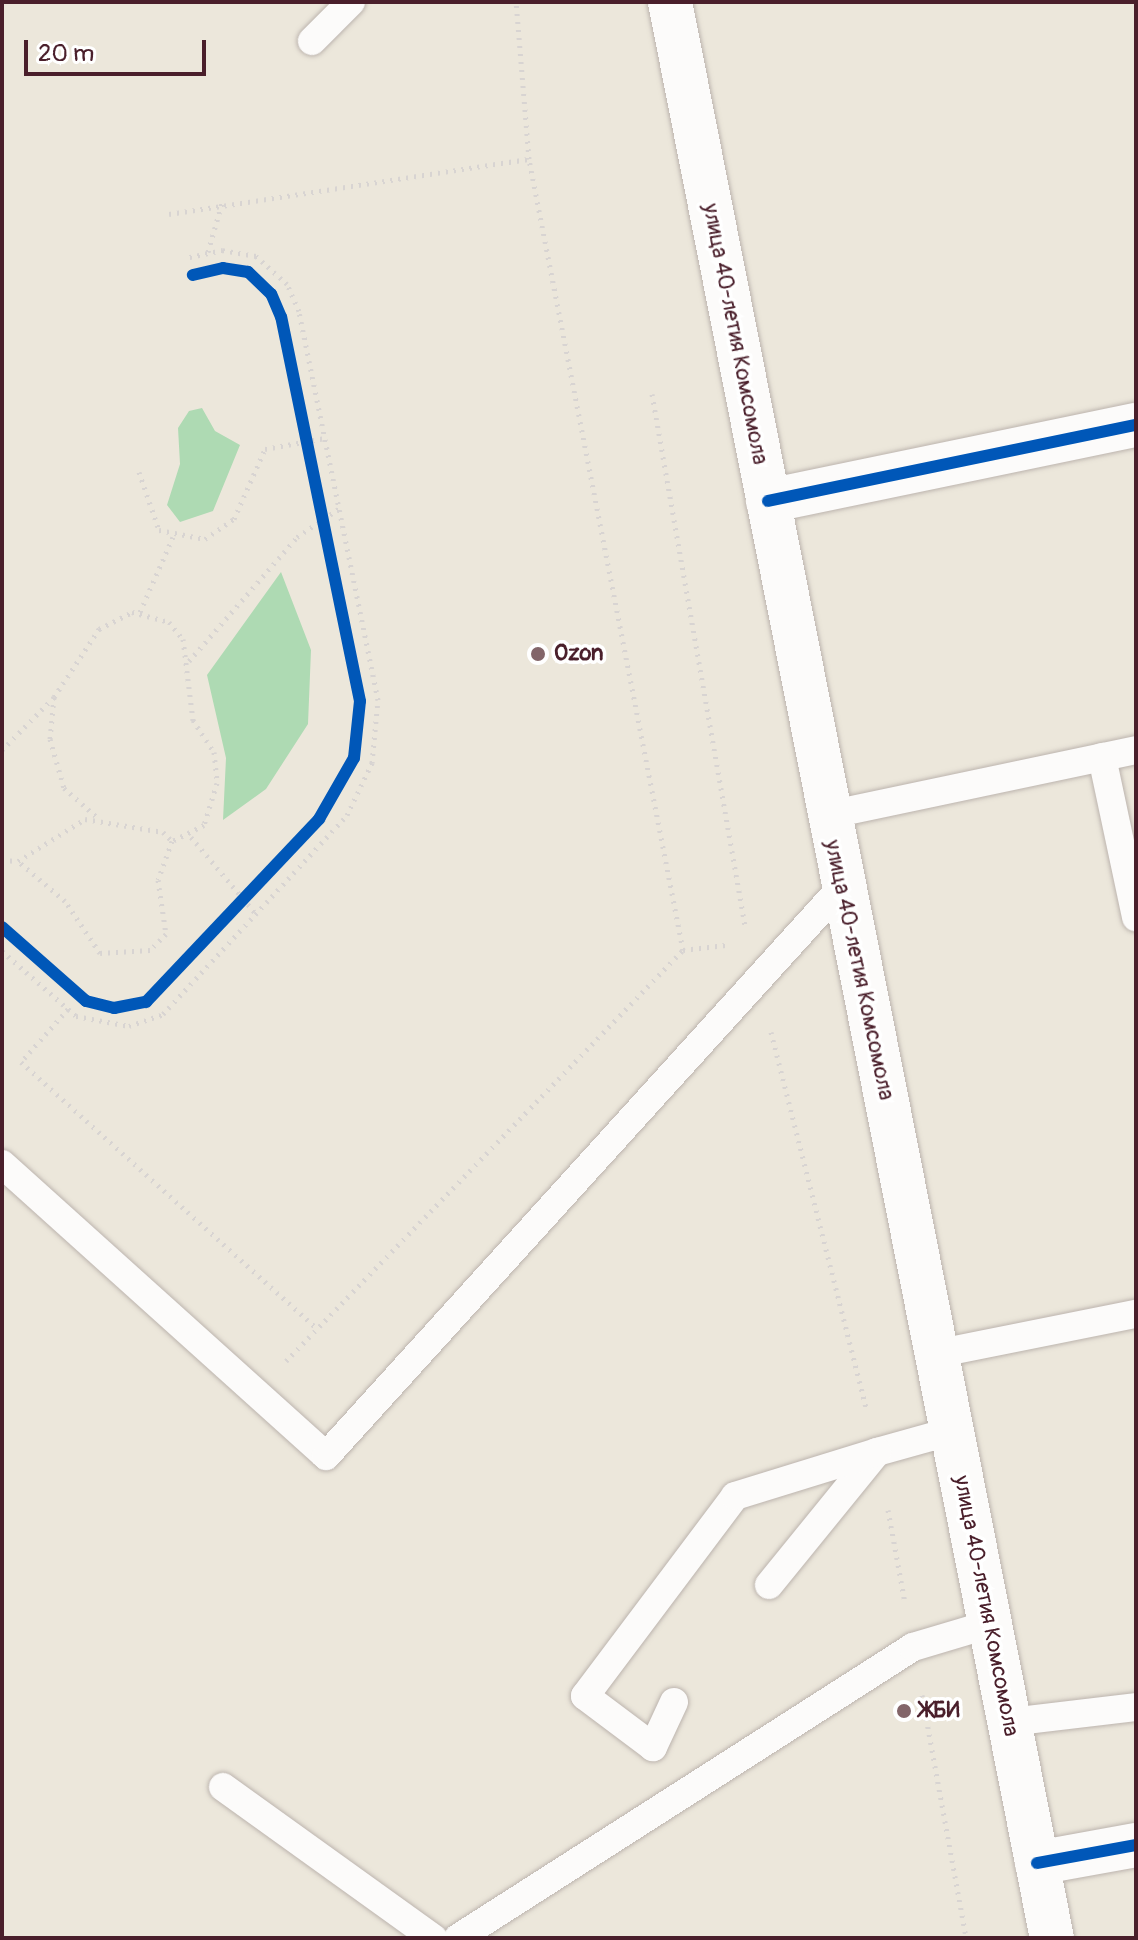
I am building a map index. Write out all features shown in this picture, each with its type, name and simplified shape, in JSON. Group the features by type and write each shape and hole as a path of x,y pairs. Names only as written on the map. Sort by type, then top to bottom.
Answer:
{"main road":[{"name":"улица 40-летия Комсомола","path":"670,2 841,888 1052,1938"},
{"path":"768,501 1136,425"},
{"path":"1037,1863 1136,1845"}],"lane":[{"path":"312,41 351,2"},
{"path":"828,815 1136,750"},
{"path":"1102,757 1136,917"},
{"path":"2,1164 326,1456 841,888"},
{"path":"935,1354 1136,1314"},
{"path":"674,1702 653,1747 585,1696 735,1496 952,1431"},
{"path":"769,1585 877,1452"},
{"path":"458,1938 913,1647 990,1624"},
{"path":"1010,1722 1136,1707"},
{"path":"223,1787 433,1938"}],"path":[{"path":"516,2 529,159 683,950"},
{"path":"169,214 222,203 529,159"},
{"path":"208,252 222,203"},
{"path":"2,951 68,1009 113,1026 154,1018 177,1003 347,815 372,763 378,700 325,438 287,284 256,256 208,252 185,258"},
{"path":"202,272 235,268 265,287"},
{"path":"652,394 748,942"},
{"path":"304,426 309,447"},
{"path":"139,472 153,522 173,537 222,531 261,452 309,447 325,438"},
{"path":"189,661 297,537 322,513 340,508"},
{"path":"322,513 326,535"},
{"path":"2,750 54,697 99,629 140,612 173,537"},
{"path":"18,861 63,827 100,820 143,825 172,841 191,837 211,813 217,783 214,752 193,720 189,661 177,630 140,612"},
{"path":"54,697 50,739 64,788 100,820"},
{"path":"357,743 360,709"},
{"path":"337,797 351,766"},
{"path":"191,837 257,915"},
{"path":"2,860 18,861 65,901 94,948 124,955 155,947 166,934 158,880 172,841"},
{"path":"86,1001 141,1003 245,902 298,843"},
{"path":"256,1394 316,1328 683,950 735,944"},
{"path":"68,1009 21,1062 316,1328"},
{"path":"767,1019 877,1452 966,1938"}],"green space":[{"path":"202,408 215,431 240,445 213,511 180,522 167,505 180,464 178,428 189,411"},
{"path":"281,572 311,650 308,724 266,789 223,820 226,758 207,675"}],"cycle path":[{"path":"2,927 86,1001 114,1008 146,1002 319,819 354,758 360,701 281,317 271,294 248,272 223,268 193,275"},
{"path":"768,501 1136,425"},
{"path":"1037,1863 1136,1845"}],"place":[{"name":"Ozon","path":"538,654"},
{"name":"ЖБИ","path":"904,1711"}]}
